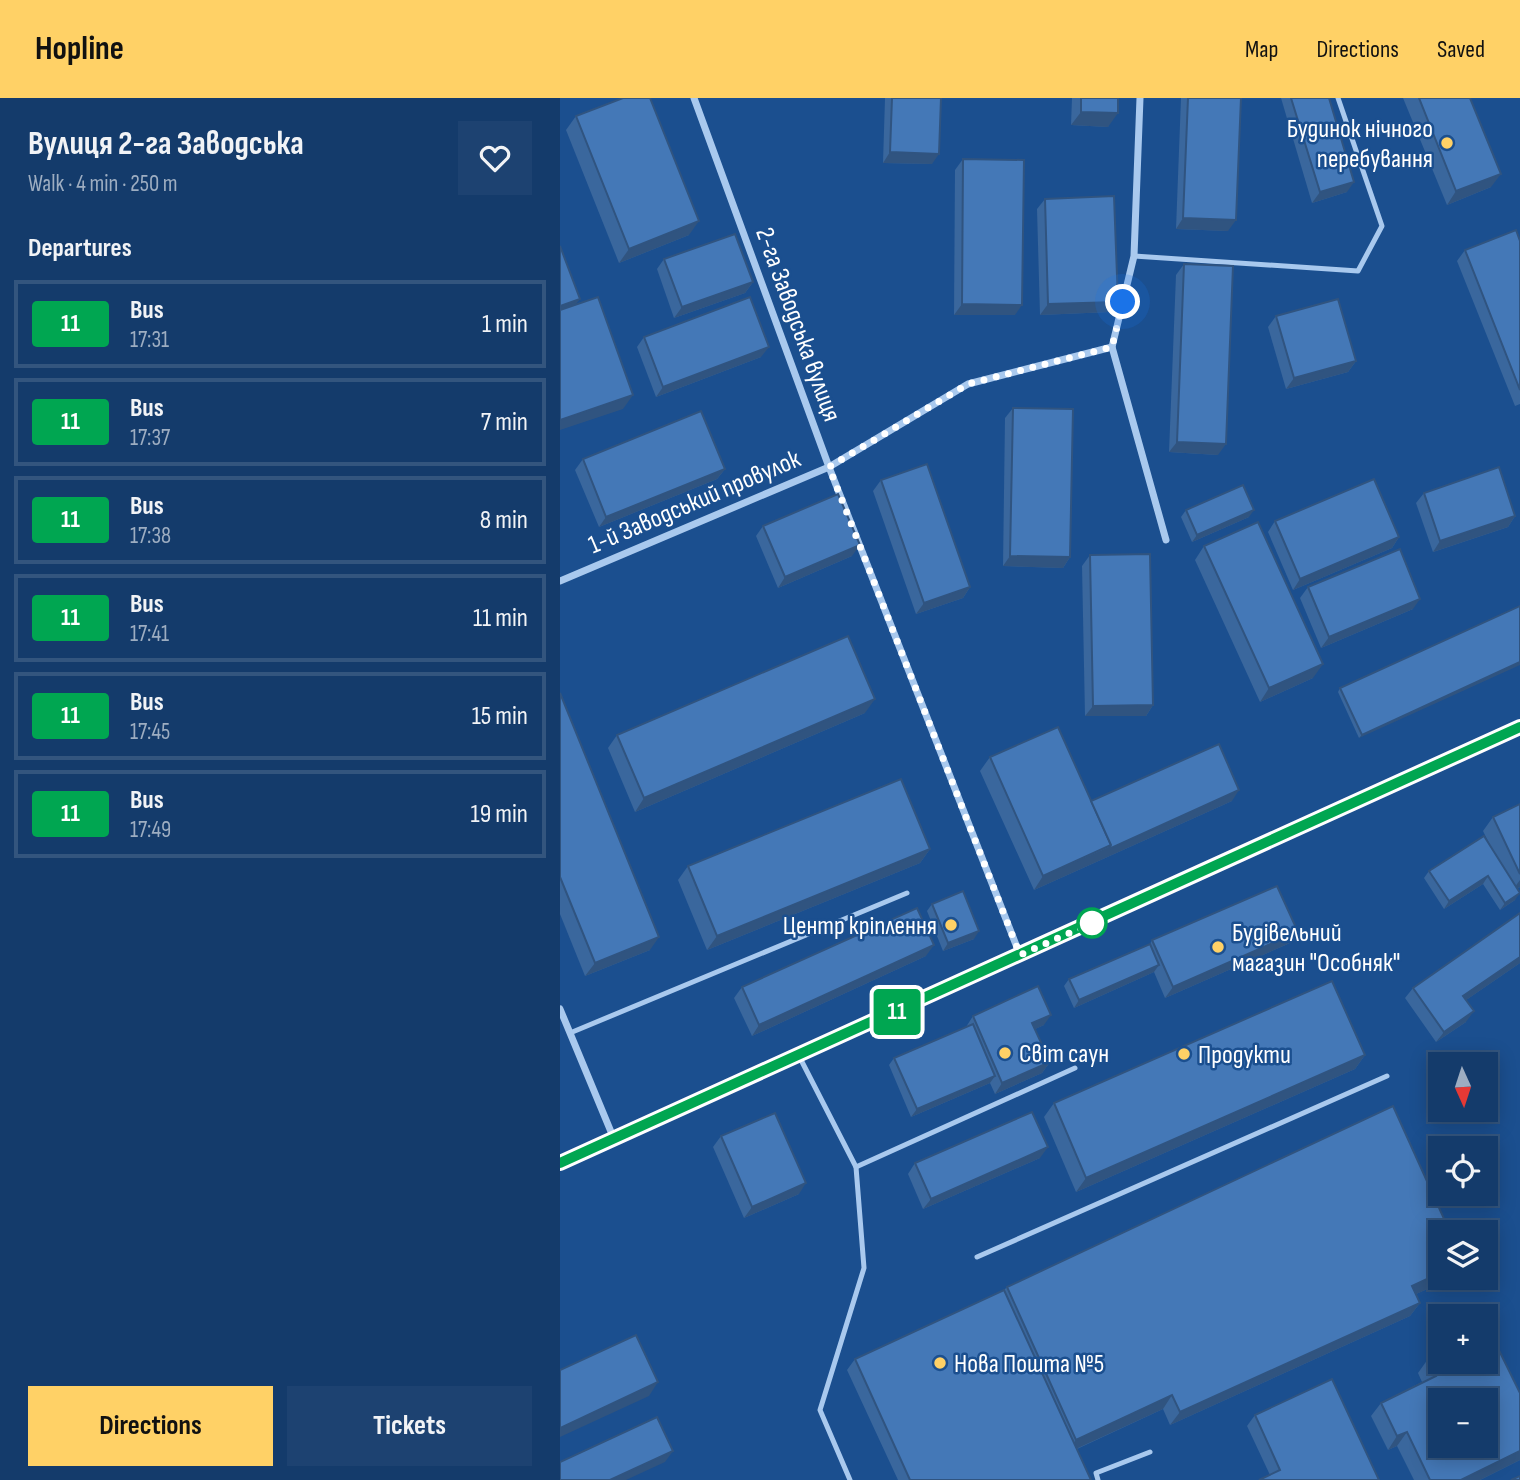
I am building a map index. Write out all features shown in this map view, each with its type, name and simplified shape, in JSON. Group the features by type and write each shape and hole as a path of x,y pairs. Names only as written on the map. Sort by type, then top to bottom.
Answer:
{"street":[{"name":"2-га Заводська вулиця","path":"694,98 829,467 1020,955"},
{"path":"1140,98 1134,256 1112,347 1166,540"},
{"name":"1-й Заводський провулок","path":"560,581 829,467 968,384 1112,347"},
{"path":"560,1163 1520,727"},
{"path":"560,1009 615,1140"}],"lane":[{"path":"1134,256 1358,271 1382,226 1338,98"},
{"path":"570,1033 906,893"},
{"path":"799,1056 856,1167 864,1268 820,1410 850,1480"},
{"path":"856,1167 1075,1068"},
{"path":"976,1257 1387,1076"},
{"path":"1098,1480 1096,1473 1150,1452"}],"building":[{"path":"623,98 650,98 699,221 629,249 576,116"},
{"path":"892,98 941,98 939,154 890,152"},
{"path":"1081,98 1118,98 1118,113 1081,112"},
{"path":"1188,98 1241,98 1236,220 1183,218"},
{"path":"1291,98 1329,98 1354,182 1320,192"},
{"name":"Будинок нічного перебування","path":"1419,98 1470,98 1501,174 1456,191"},
{"path":"963,159 1024,160 1022,305 962,304"},
{"path":"1114,196 1118,302 1048,304 1045,199"},
{"path":"1516,230 1520,241 1520,390 1465,250"},
{"path":"735,234 753,282 682,307 664,259"},
{"path":"560,246 580,299 560,306"},
{"path":"1184,264 1233,266 1226,444 1177,442"},
{"path":"598,297 633,395 560,420 560,310"},
{"path":"750,297 769,347 663,387 644,337"},
{"path":"1338,299 1356,361 1294,378 1276,316"},
{"path":"1013,408 1073,409 1070,557 1010,556"},
{"path":"701,411 725,469 606,517 583,459"},
{"path":"927,464 970,587 924,603 881,480"},
{"path":"1499,467 1515,516 1440,541 1424,493"},
{"path":"1374,479 1399,537 1300,579 1275,521"},
{"path":"1243,485 1254,510 1197,535 1186,510"},
{"path":"838,494 860,545 785,577 763,526"},
{"path":"1258,522 1323,664 1269,688 1204,546"},
{"path":"1400,549 1420,599 1329,637 1308,587"},
{"path":"1150,554 1153,705 1093,706 1090,555"},
{"path":"1520,606 1520,662 1362,735 1340,688"},
{"path":"848,636 875,699 644,798 617,735"},
{"path":"560,693 659,937 595,963 560,877"},
{"path":"1058,727 1111,845 1043,876 990,757"},
{"path":"1219,744 1239,790 1109,849 1111,845 1091,801"},
{"path":"901,779 930,849 717,936 688,866"},
{"path":"1520,804 1520,874 1493,817"},
{"path":"1484,836 1520,893 1505,903 1488,876 1449,901 1429,871"},
{"name":"Будівельний магазин \"Особняк\"","path":"1277,886 1298,932 1173,987 1152,940"},
{"name":"Центр кріплення","path":"963,891 979,931 948,943 932,904"},
{"path":"917,908 934,945 759,1025 742,987"},
{"path":"1520,913 1520,957 1463,996 1474,1011 1444,1032 1413,988"},
{"path":"1150,944 1159,965 1079,1000 1069,979"},
{"path":"1332,981 1365,1055 1086,1178 1054,1103"},
{"name":"Світ саун","path":"1038,986 1051,1015 1032,1023 1050,1062 1002,1083 973,1016"},
{"path":"973,1024 995,1076 917,1109 894,1058"},
{"path":"1393,1106 1428,1183 1428,1206 1438,1206 1445,1220 1428,1220 1428,1279 1412,1286 1420,1303 1180,1412 1172,1395 1076,1440 1007,1287"},
{"path":"1032,1112 1048,1147 931,1199 915,1163"},
{"path":"775,1113 806,1183 752,1207 721,1136"},
{"path":"1004,1290 1091,1480 910,1480 855,1359"},
{"path":"636,1335 658,1382 560,1428 560,1370"},
{"path":"1498,1348 1520,1393 1520,1451 1461,1480 1430,1480 1407,1432 1397,1436 1381,1403 1436,1376 1435,1374 1498,1374"},
{"path":"1332,1379 1379,1480 1259,1480 1280,1470 1255,1415"},
{"path":"657,1417 673,1451 610,1480 560,1480 560,1462"}],"bus line":[{"name":"11","path":"560,1163 1520,727"}],"place":[{"name":"Будинок нічного перебування","path":"1447,143"},
{"name":"Центр кріплення","path":"951,925"},
{"name":"Будівельний магазин \"Особняк\"","path":"1218,947"},
{"name":"Світ саун","path":"1005,1053"},
{"name":"Продукти","path":"1184,1054"},
{"name":"Нова Пошта №5","path":"940,1363"}],"route":[{"path":"1092,923 1020,955 829,467 968,384 1112,347 1123,302"}]}
